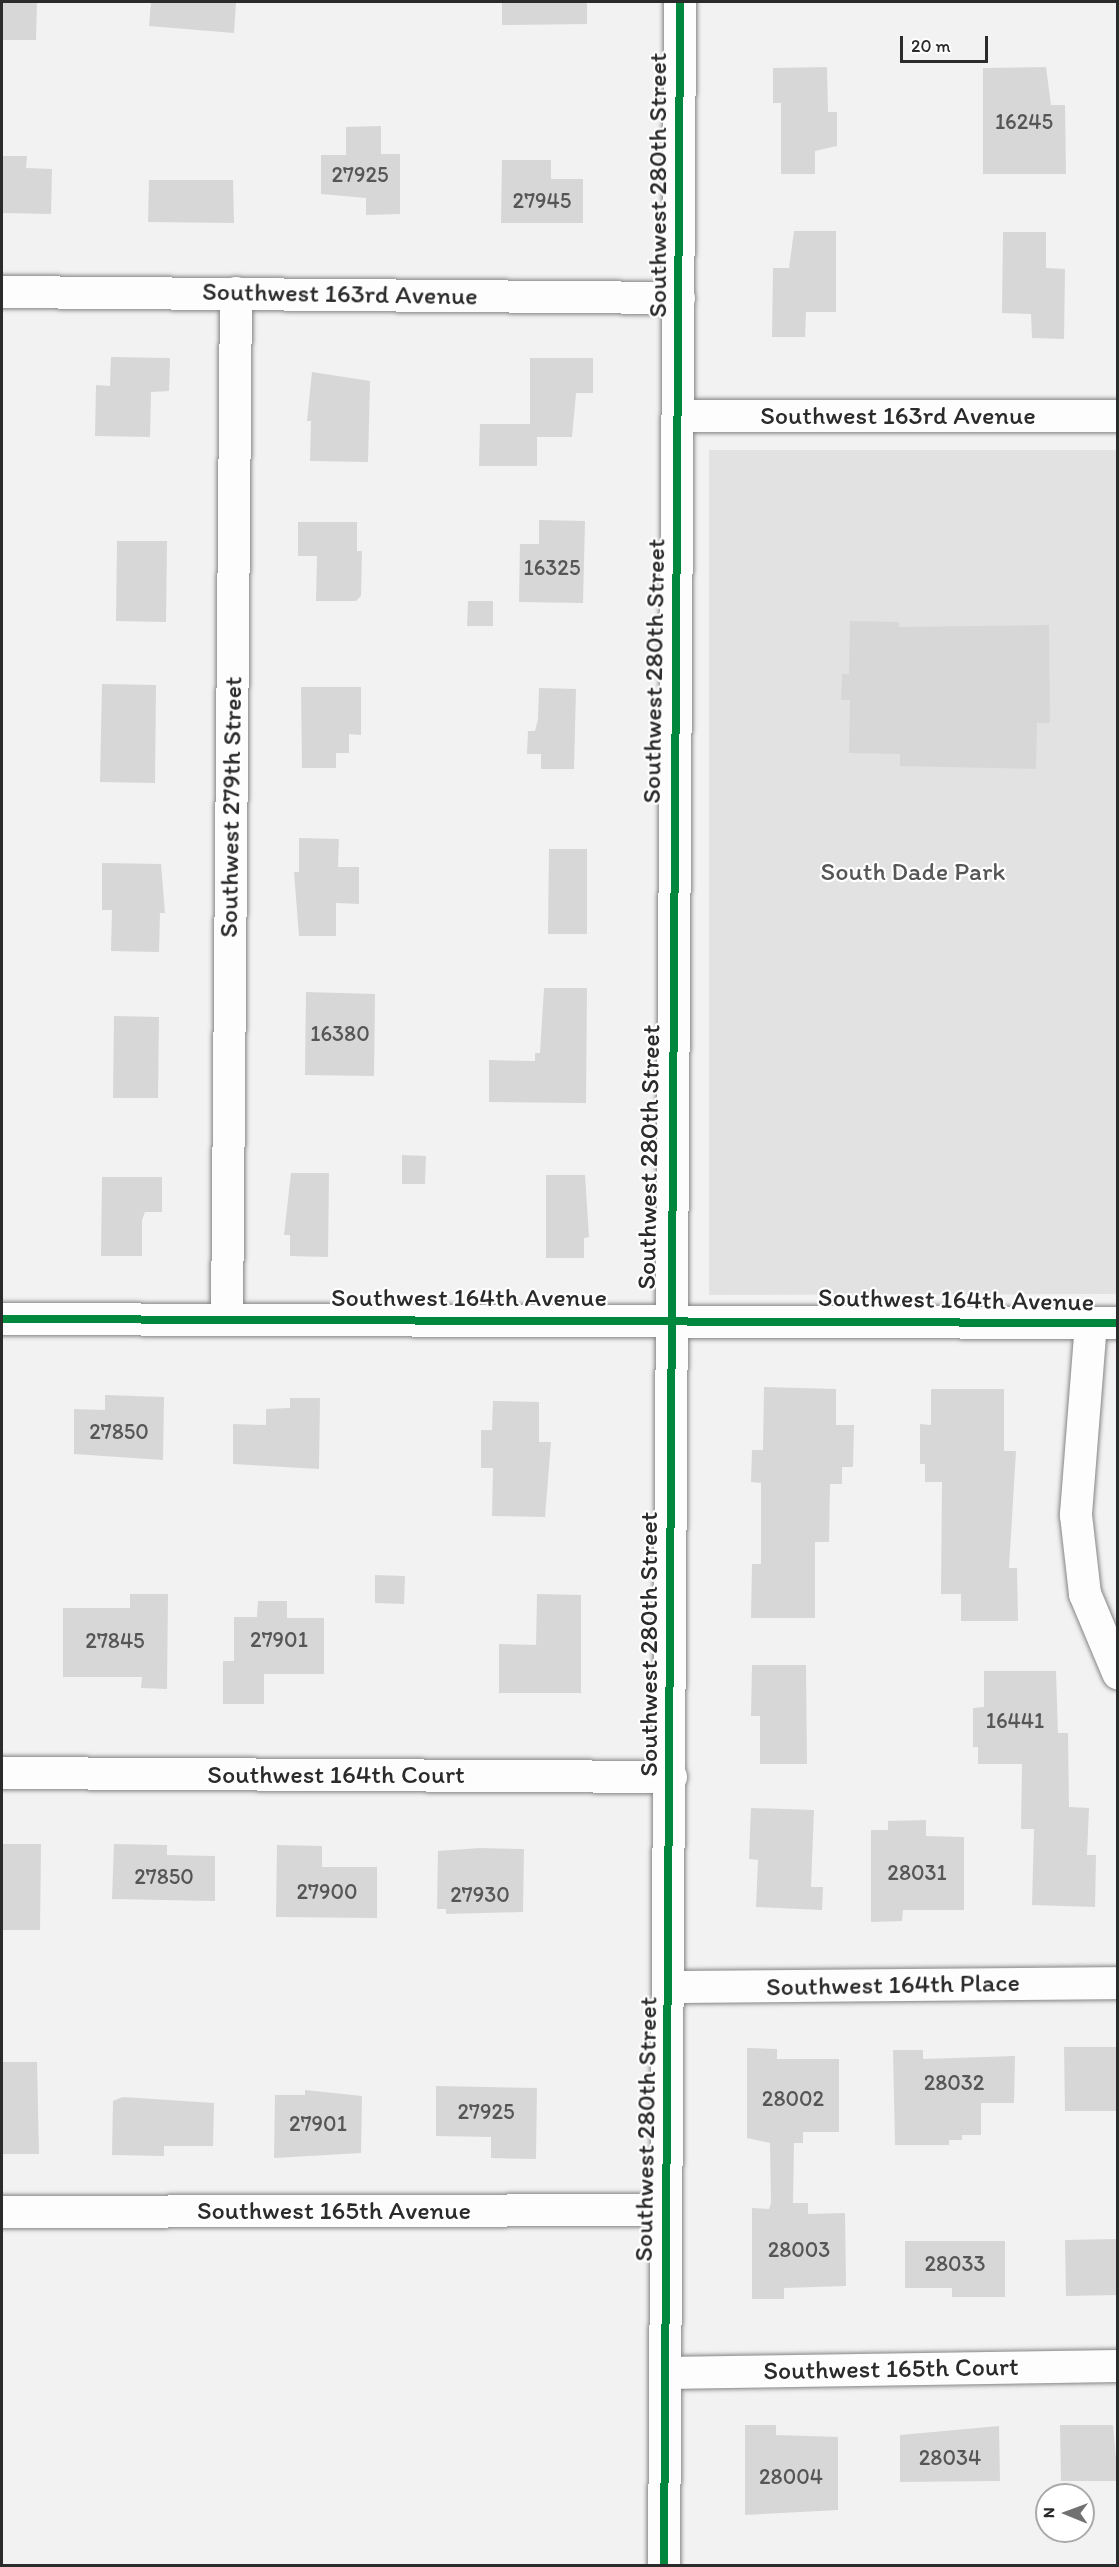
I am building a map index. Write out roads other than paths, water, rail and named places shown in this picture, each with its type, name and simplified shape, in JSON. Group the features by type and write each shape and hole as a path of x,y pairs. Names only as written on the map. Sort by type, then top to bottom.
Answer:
{"street":[{"name":"Southwest 280th Street","path":"664,2565 671,1777 668,1319 680,2"},
{"name":"Southwest 163rd Avenue","path":"2,292 679,298"},
{"name":"Southwest 279th Street","path":"227,1320 236,293"},
{"name":"Southwest 163rd Avenue","path":"678,416 1118,416"},
{"name":"Southwest 164th Avenue","path":"2,1319 668,1319 1104,1323"},
{"path":"1104,1323 1076,1515 1084,1594 1118,1673"},
{"name":"Southwest 164th Court","path":"2,1773 671,1777"},
{"name":"Southwest 164th Place","path":"668,1987 1118,1983"},
{"name":"Southwest 165th Avenue","path":"2,2212 666,2210"},
{"name":"Southwest 165th Court","path":"665,2373 1118,2366"}],"park label":[{"name":"South Dade Park","path":"913,872"}]}
